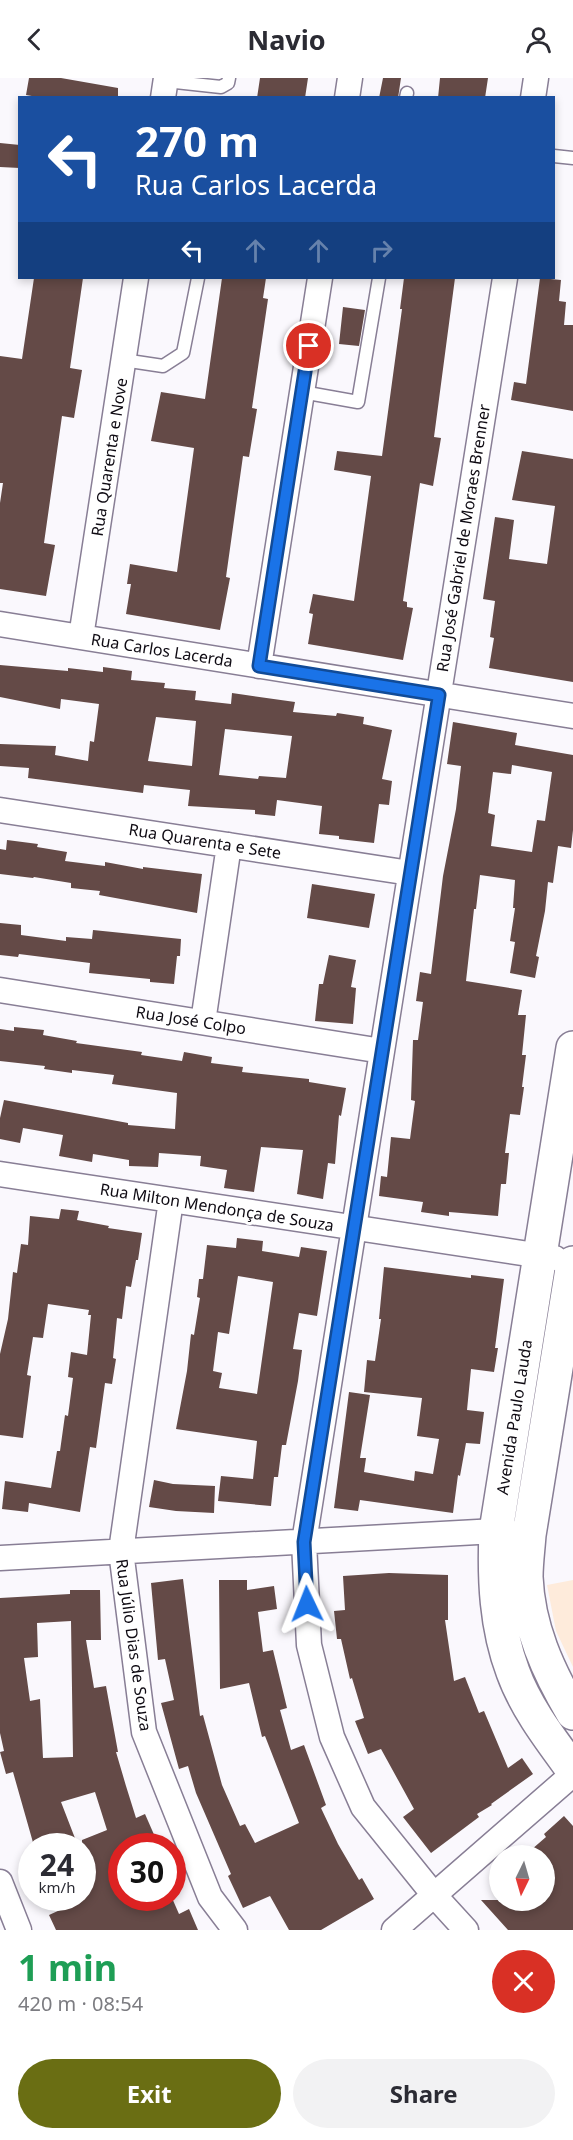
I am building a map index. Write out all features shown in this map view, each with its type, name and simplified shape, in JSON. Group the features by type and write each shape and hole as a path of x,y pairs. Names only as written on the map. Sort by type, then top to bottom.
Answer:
{"main road":[{"name":"Avenida Paulo Lauda","path":"571,1068 496,1531 494,1570 500,1623 513,1672 547,1734 573,1772"},
{"name":"Avenida Paulo Lauda","path":"573,1262 529,1535 526,1577 532,1619 544,1660 573,1713"}],"street":[{"path":"347,96 350,78"},
{"path":"533,96 536,78"},
{"name":"Rua Quarenta e Nove","path":"81,637 136,279"},
{"path":"259,666 320,279"},
{"name":"Rua José Gabriel de Moraes Brenner","path":"466,1930 434,1895 363,1807 332,1737 309,1645 304,1542 505,279"},
{"name":"Rua Carlos Lacerda","path":"0,624 573,717"},
{"name":"Rua Quarenta e Sete","path":"0,810 410,873"},
{"path":"203,1022 229,845"},
{"name":"Rua José Colpo","path":"0,990 382,1051"},
{"name":"Rua Milton Mendonça de Souza","path":"0,1174 573,1262"},
{"name":"Rua Júlio Dias de Souza","path":"171,1200 121,1551 144,1732 210,1897 235,1930"},
{"path":"0,1558 496,1531 529,1535"},
{"path":"394,1930 573,1772"},
{"path":"0,1882 19,1930"}],"lane":[{"path":"165,85 221,87 228,83 229,78"},
{"path":"555,156 573,158"},
{"path":"123,360 163,366 183,353 198,279"},
{"path":"302,392 358,402 379,279"}],"shaded area":[{"path":"573,1580 573,1667 556,1631 547,1585"}],"building":[{"path":"29,78 61,78 118,88 118,96 26,95"},
{"path":"260,78 308,78 305,96 257,96"},
{"path":"383,78 401,78 398,96 379,96"},
{"path":"440,78 488,78 485,96 438,96"},
{"path":"0,143 18,145 18,168 0,167"},
{"path":"34,279 83,279 70,368 82,370 74,418 62,416 44,543 55,545 46,596 0,589 0,503 3,483 0,483 0,356 22,359"},
{"path":"222,279 266,279 263,298 268,299 252,408 257,409 249,457 243,456 226,577 230,578 220,630 126,614 131,584 127,584 130,564 177,572 194,448 151,441 161,392 205,399"},
{"path":"404,279 455,279 434,437 441,438 433,486 420,483 403,601 407,602 407,607 413,608 403,660 308,644 313,614 309,613 313,594 354,601 371,476 334,470 337,451 382,456 402,309 400,309"},
{"path":"540,279 561,280 559,301 566,302 564,325 573,325 573,411 511,400 514,382 526,384"},
{"path":"343,307 365,310 359,346 339,344"},
{"path":"522,451 573,459 573,682 489,668 494,638 490,637 495,601 483,599 495,517 514,520 509,559 547,564 555,506 512,500"},
{"path":"0,665 103,672 103,667 132,671 131,680 165,683 164,688 196,691 195,700 231,704 232,693 295,702 293,712 336,716 337,713 364,717 363,724 392,730 382,779 392,781 389,805 379,804 374,843 319,834 322,806 277,800 275,816 255,814 255,810 188,806 190,790 144,785 143,793 28,778 29,768 0,766 0,744 56,746 55,755 88,761 90,741 94,742 99,704 61,699 60,709 0,697","holes":["156,717 196,721 192,766 148,761","225,729 292,736 286,778 259,776 258,779 219,775"]},
{"path":"453,722 517,733 515,745 573,755 571,848 558,846 553,883 548,882 536,956 539,957 535,978 510,973 515,942 510,941 515,908 513,908 515,880 480,875 476,909 474,909 466,981 522,990 518,1015 526,1015 522,1055 526,1055 522,1087 524,1087 520,1115 510,1114 505,1153 509,1153 506,1184 501,1184 498,1216 449,1212 449,1216 421,1212 423,1202 379,1196 381,1176 387,1177 391,1137 410,1139 415,1101 411,1100 413,1040 418,1040 423,1002 416,1001 420,972 431,974 443,876 456,809 461,766 447,764","holes":["512,765 552,772 545,821 537,820 532,852 491,846 495,815 488,813 493,772 511,774"]},
{"path":"7,840 38,844 37,847 67,852 65,861 105,866 105,862 143,869 143,867 202,874 197,913 99,895 100,891 71,888 71,883 0,874 0,849 6,850"},
{"path":"312,884 375,894 369,928 307,918"},
{"path":"0,923 21,925 21,935 66,941 66,937 92,939 93,930 181,939 174,984 150,982 150,979 89,973 90,963 19,954 18,957 0,955"},
{"path":"329,955 356,960 351,987 356,988 353,1024 315,1021 319,984 323,984"},
{"path":"14,1027 44,1030 43,1035 77,1041 76,1043 142,1052 141,1055 182,1061 184,1052 212,1057 211,1063 243,1067 242,1072 309,1079 309,1082 346,1088 341,1116 339,1115 335,1164 328,1163 323,1199 297,1194 303,1150 261,1147 254,1192 224,1188 227,1170 200,1166 201,1156 159,1153 158,1167 129,1166 129,1160 93,1154 92,1162 59,1156 63,1135 23,1128 20,1143 0,1139 0,1118 4,1100 128,1123 128,1125 175,1129 177,1093 112,1084 114,1075 72,1070 72,1073 44,1069 45,1066 0,1061 0,1029 14,1031"},
{"path":"61,1209 79,1211 77,1220 142,1233 138,1260 136,1260 131,1287 126,1286 122,1319 117,1318 113,1358 116,1359 112,1384 105,1383 96,1448 90,1447 80,1512 29,1503 28,1512 2,1509 5,1481 51,1488 57,1451 60,1451 65,1415 68,1416 73,1378 68,1377 71,1352 87,1355 91,1315 88,1315 89,1310 48,1304 43,1338 33,1337 27,1375 31,1376 23,1438 0,1435 0,1354 8,1319 13,1272 17,1273 21,1244 28,1245 30,1216 59,1219"},
{"path":"237,1238 263,1241 262,1251 299,1257 301,1247 327,1251 317,1316 299,1313 293,1349 302,1350 298,1381 286,1445 282,1445 278,1477 274,1477 271,1506 218,1501 221,1476 253,1479 257,1441 176,1429 187,1371 191,1334 194,1335 200,1298 197,1297 199,1279 203,1279 207,1245 236,1248","holes":["238,1276 273,1282 257,1394 219,1388 222,1373 213,1371 218,1332 229,1334"]},
{"path":"384,1267 471,1278 471,1275 504,1279 494,1372 471,1369 467,1410 484,1412 480,1444 466,1443 460,1476 458,1475 453,1513 360,1500 358,1511 334,1508 349,1392 370,1395 360,1458 366,1458 364,1472 414,1481 415,1471 433,1474 439,1439 417,1436 422,1398 364,1392 367,1360 375,1361 381,1319 379,1319"},
{"path":"154,1480 173,1484 215,1486 214,1513 149,1507"},
{"path":"389,1573 448,1575 448,1620 445,1620 454,1681 465,1677 479,1713 484,1711 508,1768 522,1758 533,1774 477,1814 479,1817 431,1853 403,1817 414,1809 381,1749 368,1754 355,1721 364,1718 352,1678 350,1679 341,1639 337,1639 334,1611 345,1610 343,1576"},
{"path":"183,1579 200,1716 203,1715 222,1785 240,1826 245,1824 255,1843 299,1823 265,1736 262,1737 249,1683 220,1689 219,1580 247,1580 247,1590 274,1586 277,1609 258,1612 263,1652 273,1650 287,1708 280,1710 291,1750 304,1745 326,1805 321,1808 338,1844 359,1880 362,1878 374,1899 321,1930 289,1930 270,1896 243,1908 228,1876 231,1874 196,1793 188,1766 179,1769 161,1703 174,1700 165,1659 158,1660 151,1583"},
{"path":"70,1590 100,1590 101,1640 86,1640 94,1688 106,1686 118,1752 116,1752 136,1818 145,1814 153,1833 108,1833 108,1911 178,1911 179,1914 189,1909 198,1930 56,1930 49,1915 58,1911 96,1911 96,1834 107,1830 95,1792 61,1802 73,1833 30,1833 13,1772 6,1774 0,1752 4,1751 0,1733 0,1598 70,1594","holes":["71,1621 73,1757 43,1758 40,1699 30,1701 24,1658 38,1657 37,1623"]},
{"path":"564,1816 573,1826 573,1930 508,1930 491,1911 555,1911 555,1845 537,1845 546,1837 544,1834"},
{"path":"481,1900 489,1900 489,1909"}],"route":[{"path":"307,1604 304,1542 439,695 259,666 309,346"}]}
